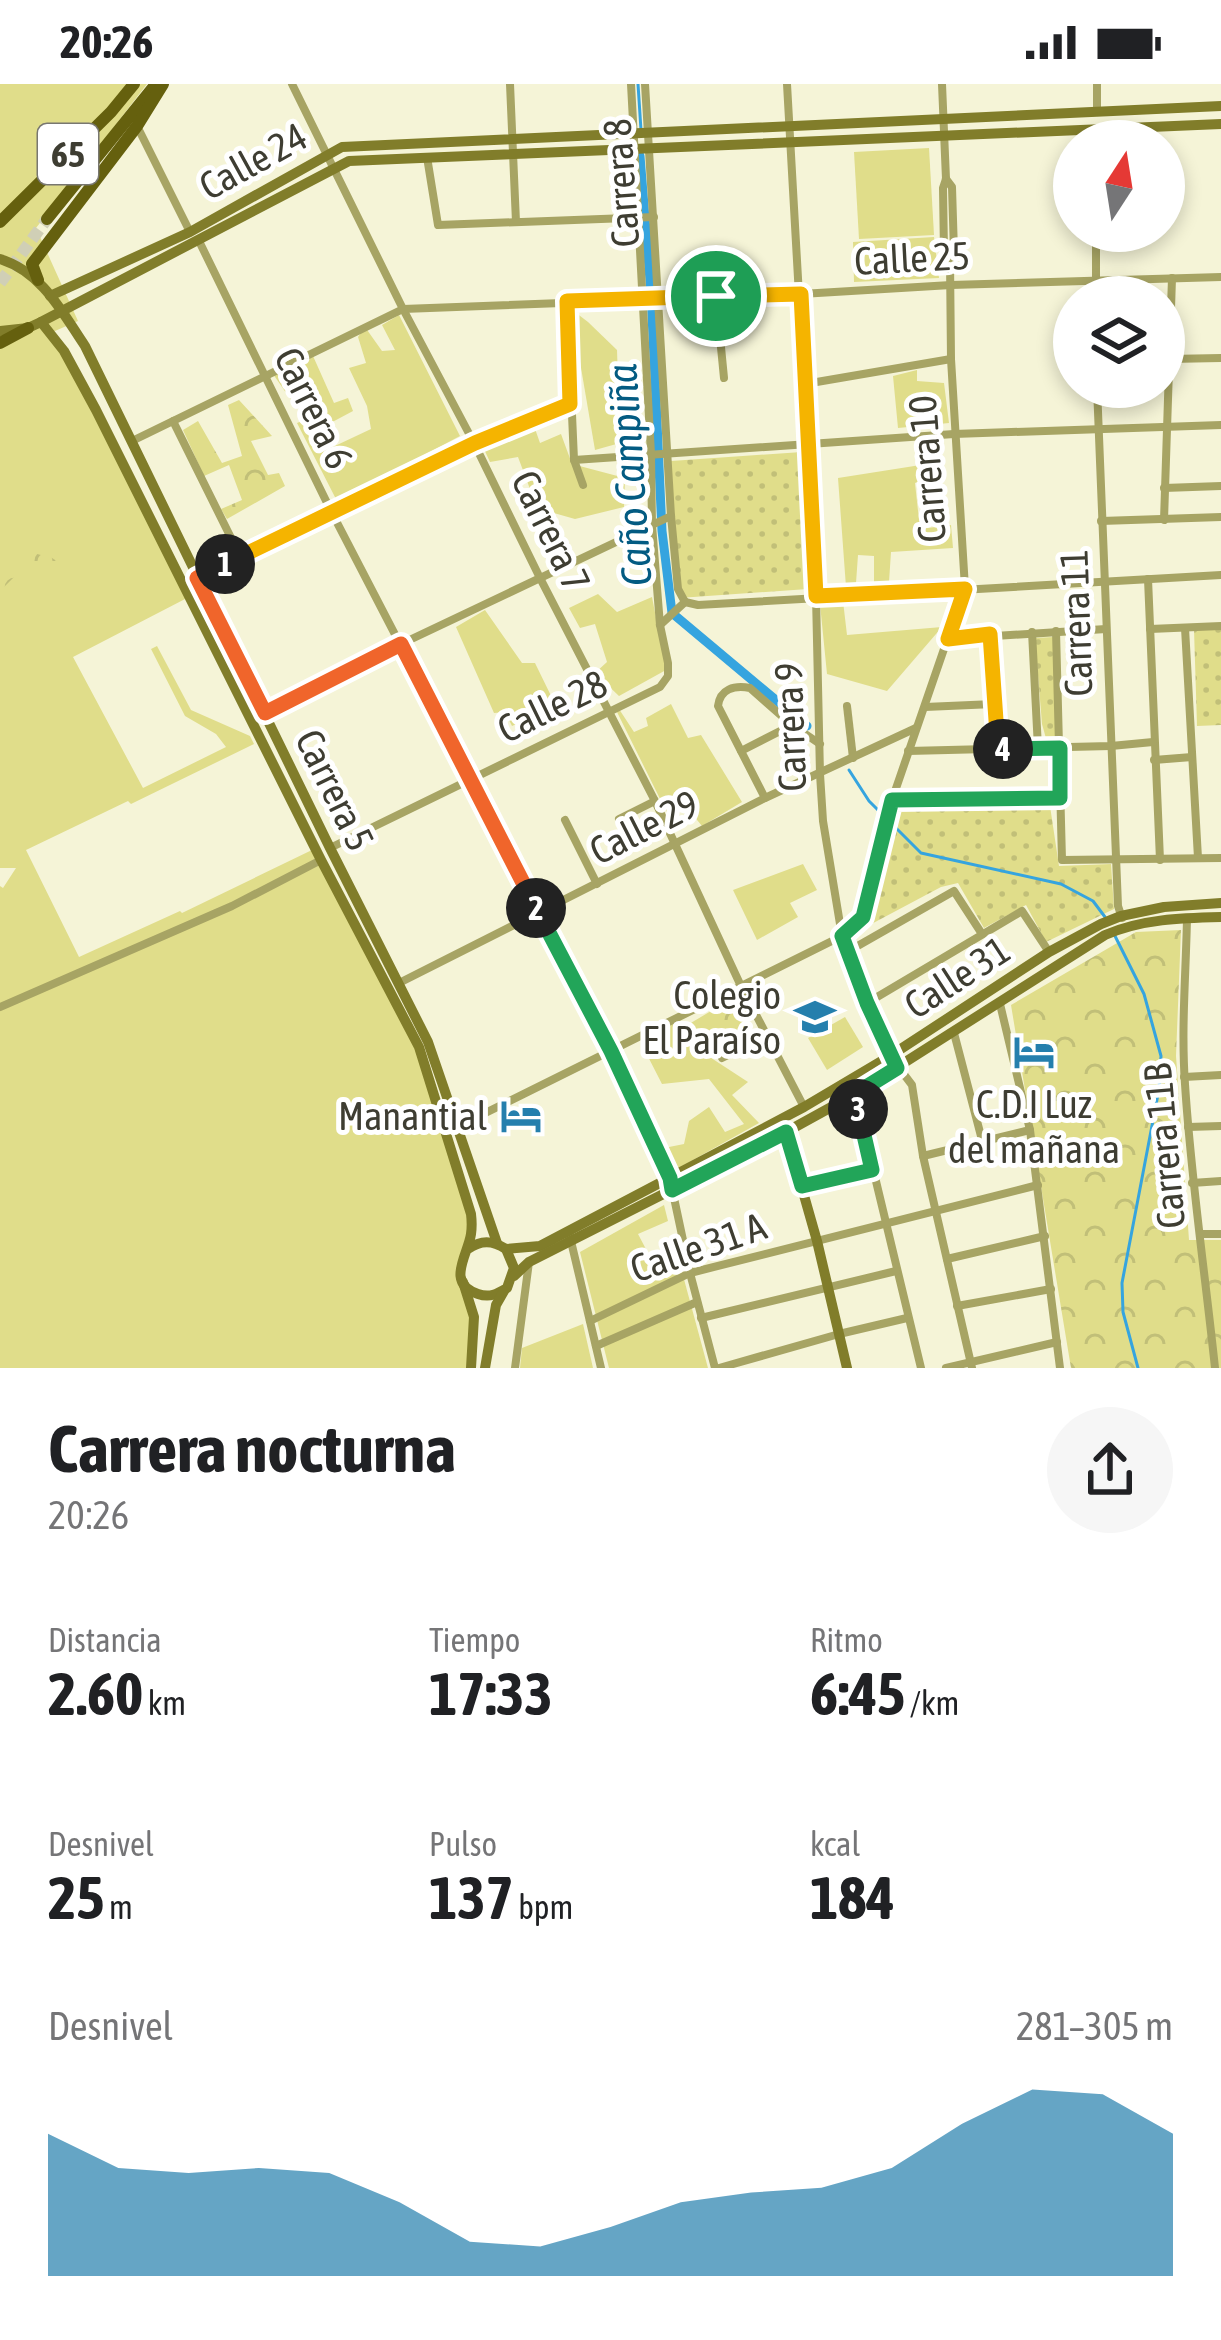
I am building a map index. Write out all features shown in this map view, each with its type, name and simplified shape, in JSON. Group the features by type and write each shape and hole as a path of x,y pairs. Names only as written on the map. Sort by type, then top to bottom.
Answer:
{"main road":[{"name":"65","path":"0,222 134,84"},
{"name":"65","path":"47,219 159,84"},
{"path":"38,280 32,265 137,126 159,84"},
{"name":"Calle 24","path":"34,325 194,236 350,161 790,141 1221,106"},
{"path":"0,233 111,112"},
{"name":"Calle 24","path":"1185,127 1221,124"},
{"name":"Calle 24","path":"50,296 194,236 342,147 790,127 1053,133"},
{"path":"0,259 38,280"},
{"name":"Carrera 5","path":"38,280 85,346 428,1042 502,1246"},
{"path":"0,331 34,325"},
{"path":"0,343 34,325"},
{"name":"Carrera 5","path":"34,325 64,351 96,410 419,1047 471,1214 467,1250"},
{"path":"1103,930 1164,907 1221,902"},
{"path":"1123,921 1221,916"},
{"name":"Calle 31","path":"509,1283 529,1262 570,1235 855,1094 1049,952 1103,930"},
{"name":"Calle 31","path":"671,1184 804,1107 954,1033 1103,930"},
{"path":"804,1107 786,1132 848,1368"},
{"name":"Calle 31","path":"502,1246 540,1246 570,1235"},
{"path":"471,1368 474,1317 460,1269 467,1250 476,1244 502,1246 514,1268 496,1305 485,1368"},
{"path":"462,1279 468,1288 487,1296 498,1294 509,1283"}],"street":[{"name":"Carrera 7","path":"292,84 655,801 740,984 804,1107"},
{"path":"511,84 516,222"},
{"name":"Carrera 8","path":"631,84 642,148 660,453 660,625 668,676"},
{"name":"Carrera 8","path":"641,134 645,84"},
{"name":"Carrera 9","path":"787,84 806,384 823,821 847,952 894,1062 912,1085 923,1156 972,1365"},
{"name":"Carrera 10","path":"842,936 863,917 892,800 965,589 954,434 950,261 944,253 942,84"},
{"path":"1096,84 1097,113"},
{"name":"Carrera 6","path":"137,126 611,1051 671,1184 689,1273 717,1368"},
{"name":"Carrera 8","path":"642,148 661,520 685,602"},
{"path":"427,158 438,225 646,217"},
{"name":"Calle 25","path":"1185,278 1221,277"},
{"name":"Calle 25","path":"133,441 403,309 1053,281"},
{"path":"716,296 724,378"},
{"path":"567,301 574,460 583,485"},
{"path":"1185,359 1221,358"},
{"path":"806,384 951,359"},
{"path":"197,578 475,443 570,404"},
{"name":"Carrera 11","path":"1097,408 1116,862 1123,921"},
{"path":"1164,520 1168,408"},
{"path":"173,422 240,556"},
{"path":"574,460 954,434 1221,425"},
{"path":"1164,488 1221,486"},
{"path":"1101,521 1221,517"},
{"path":"265,713 661,520"},
{"path":"660,625 685,602 698,605 1221,575"},
{"path":"1148,579 1160,860"},
{"path":"1150,629 1221,626"},
{"path":"1185,628 1198,858"},
{"path":"948,639 1106,629"},
{"path":"1056,631 1062,860 1221,858"},
{"path":"1032,632 1038,748"},
{"path":"990,634 998,749"},
{"name":"Calle 28","path":"330,848 660,687 668,676"},
{"path":"765,798 718,706 727,689 750,688 820,744"},
{"path":"925,707 994,704"},
{"path":"847,706 853,758"},
{"path":"741,751 792,725"},
{"name":"Calle 29","path":"399,983 765,798 917,728"},
{"path":"908,751 1154,742"},
{"path":"1154,760 1192,758"},
{"path":"892,800 1060,798"},
{"path":"619,819 655,801"},
{"path":"565,820 597,884"},
{"path":"0,1007 232,906 321,860"},
{"path":"847,952 954,891 982,934"},
{"path":"867,1003 1022,911 1049,952"},
{"name":"Carrera 11B","path":"1187,918 1184,1077 1215,1368"},
{"path":"459,1126 842,936"},
{"path":"1000,1004 1030,1130 1060,1368"},
{"path":"954,1033 982,1140"},
{"path":"722,1058 767,1036"},
{"path":"1184,1077 1221,1075"},
{"path":"855,1094 921,1368"},
{"path":"1188,1127 1221,1126"},
{"path":"923,1156 1030,1130"},
{"path":"802,1186 872,1170"},
{"path":"1192,1183 1221,1181"},
{"name":"Calle 31 A","path":"590,1321 689,1273 1038,1185"},
{"path":"1202,1234 1221,1234"},
{"path":"570,1235 601,1368"},
{"path":"947,1259 1045,1236"},
{"path":"515,1368 529,1262"},
{"path":"701,1318 896,1271"},
{"path":"957,1306 1051,1288"},
{"path":"596,1346 697,1302"},
{"path":"717,1368 907,1318"},
{"path":"946,1368 1057,1342"}],"green space":[{"path":"0,84 147,84 36,228 78,321 48,334 187,598 73,657 143,788 226,747 216,734 185,716 151,649 157,646 191,710 250,736 254,744 26,850 79,957 312,850 417,1049 468,1214 469,1229 460,1256 470,1317 467,1368 0,1368 0,886 16,868 0,868"},
{"path":"929,148 934,235 859,239 854,152"},
{"path":"934,237 939,278 854,282 853,242"},
{"path":"571,309 617,350 620,443 595,450"},
{"path":"399,315 460,436 337,501 297,423 322,413 314,391 291,400 273,374 313,356 334,403 348,398 353,411 308,435 320,453 371,429 367,406 349,368 366,363 358,337 365,327 382,351 395,350 382,325"},
{"path":"917,370 917,381 944,383 949,423 898,428 893,376"},
{"path":"239,400 272,436 251,441 268,475 279,473 285,486 227,519 221,509 242,500 229,465 204,476 183,430 198,421 222,463 242,456 228,405"},
{"path":"533,423 540,443 561,434 572,464 625,478 624,507 575,519 529,506 530,489 518,457 490,462 483,447"},
{"path":"802,452 808,589 679,598 671,461"},
{"path":"927,464 928,478 915,483 920,529 951,525 953,548 891,552 889,582 874,582 874,556 858,555 856,583 846,587 838,478"},
{"path":"0,544 52,558 66,567 39,577 18,573 0,588"},
{"path":"598,594 617,612 652,597 666,670 619,696 595,673 607,662 595,624 580,628 569,608"},
{"path":"843,601 847,635 942,627 887,691 827,674 820,604"},
{"path":"485,610 522,663 535,663 556,706 512,726 505,712 494,713 456,627"},
{"path":"1221,627 1221,725 1197,726 1194,629"},
{"path":"1053,637 1057,742 1047,742 1035,638"},
{"path":"671,704 688,738 701,735 742,802 702,826 684,804 668,815 616,710 634,732 648,726 646,718"},
{"path":"1050,806 1059,866 1111,864 1114,909 1046,942 1026,905 984,928 958,883 941,887 862,929 894,808"},
{"path":"803,864 817,890 790,903 798,917 757,940 733,890"},
{"path":"1181,930 1176,1056 1189,1240 1221,1240 1221,1368 1071,1368 1011,1005 1136,932"},
{"path":"733,998 757,1036 718,1057 684,1027"},
{"path":"845,1017 863,1047 827,1070 808,1038"},
{"path":"672,1023 699,1050 748,1082 732,1095 759,1123 675,1170 664,1148 684,1144 689,1121 709,1107 725,1132 744,1124 709,1079 662,1084 641,1043"},
{"path":"664,1205 668,1221 638,1234 648,1253 675,1246 708,1368 609,1368 580,1252"},
{"path":"583,1324 593,1368 520,1368 522,1348"}],"waterway":[{"path":"638,84 641,130"},
{"name":"Caño Campiña","path":"640,156 662,531 672,613 807,726"},
{"name":"Caño Campiña","path":"849,770 884,816"},
{"name":"Caño Campiña","path":"891,823 921,853 1061,884 1093,901 1105,917"},
{"name":"Caño Campiña","path":"1115,936 1144,994 1161,1056 1159,1089 1122,1283 1123,1312 1138,1368"}],"tunnel":[{"path":"0,283 47,219"}],"place":[{"name":"Colegio El Paraíso","path":"815,1017"},
{"name":"C.D.I Luz del mañana","path":"1034,1052"},
{"name":"Manantial","path":"521,1116"}],"route":[{"path":"801,294 816,596 965,589 948,639 990,634 998,749 1060,748 1060,798 892,800 863,917 842,936 897,1068 855,1094 872,1170 802,1186 786,1132 672,1190 611,1051 401,644 265,713 197,578 475,443 570,404 567,301 716,296 801,294"}]}
